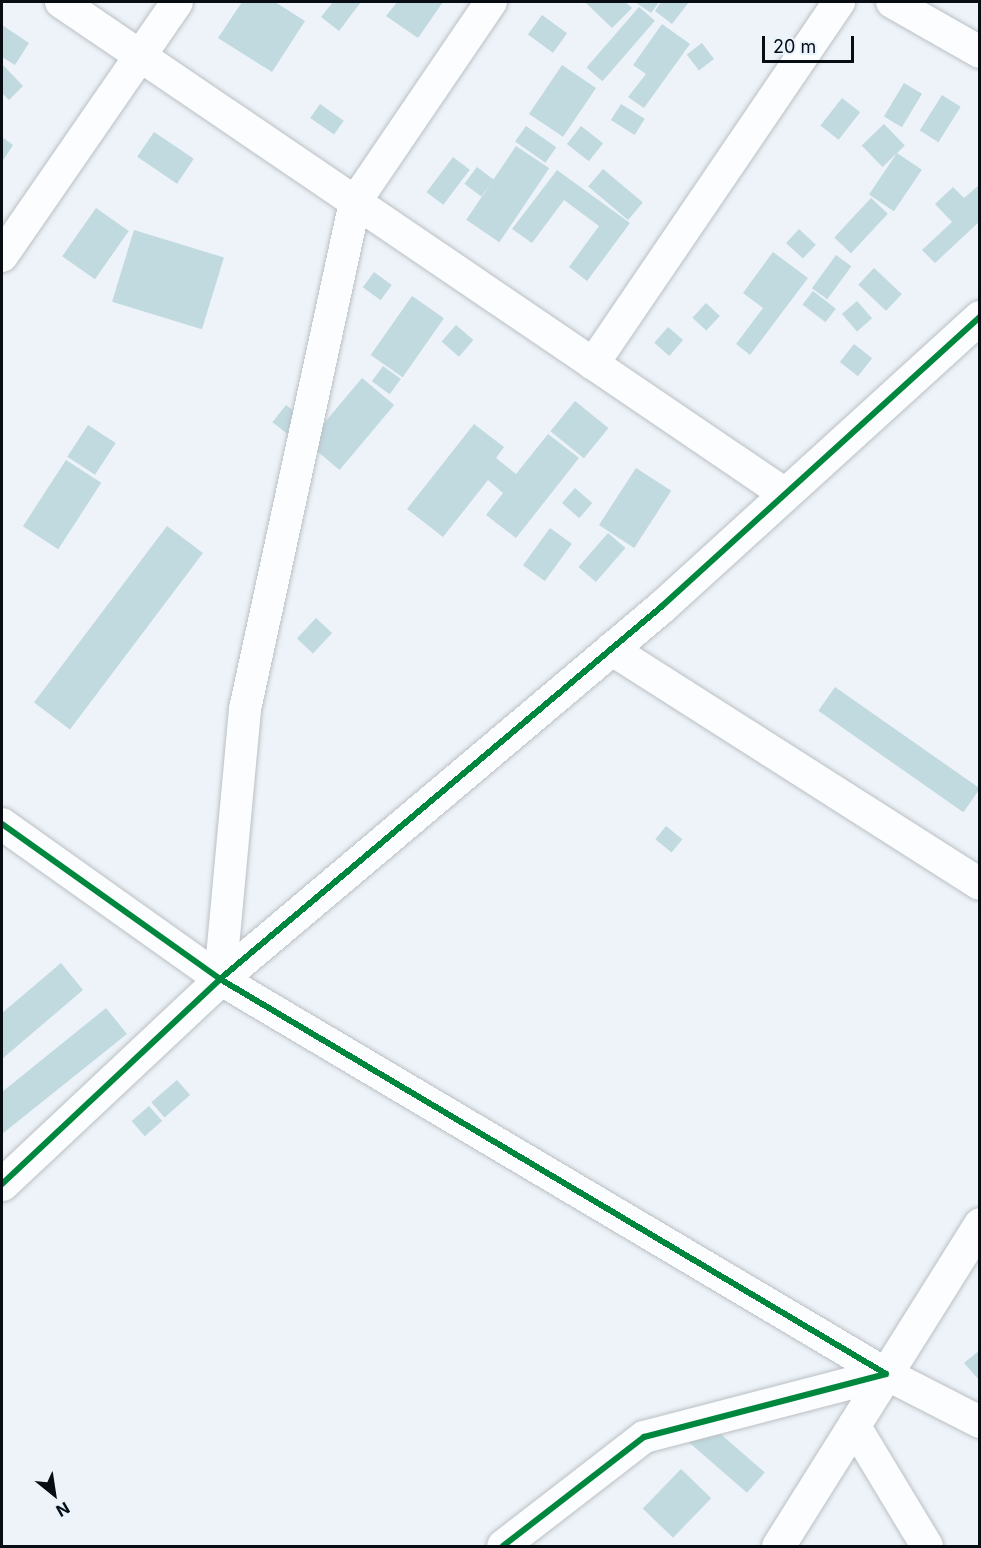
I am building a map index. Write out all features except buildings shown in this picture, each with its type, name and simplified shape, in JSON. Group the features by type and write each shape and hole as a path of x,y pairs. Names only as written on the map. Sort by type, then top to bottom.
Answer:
{"street":[{"path":"61,2 784,494"},
{"path":"2,255 177,2"},
{"path":"220,979 245,709 355,202 490,2"},
{"path":"593,364 839,2"},
{"path":"892,2 980,52"},
{"path":"2,1184 220,979 611,649 980,317"},
{"path":"611,649 980,884"},
{"path":"2,824 220,979 886,1374 980,1422"},
{"path":"778,1546 980,1224"},
{"path":"503,1546 644,1437 886,1374"},
{"path":"854,1425 927,1546"}],"cycle path":[{"path":"2,1184 220,979 661,607 980,317"},
{"path":"2,824 220,979 886,1374 644,1437 503,1546"}]}
